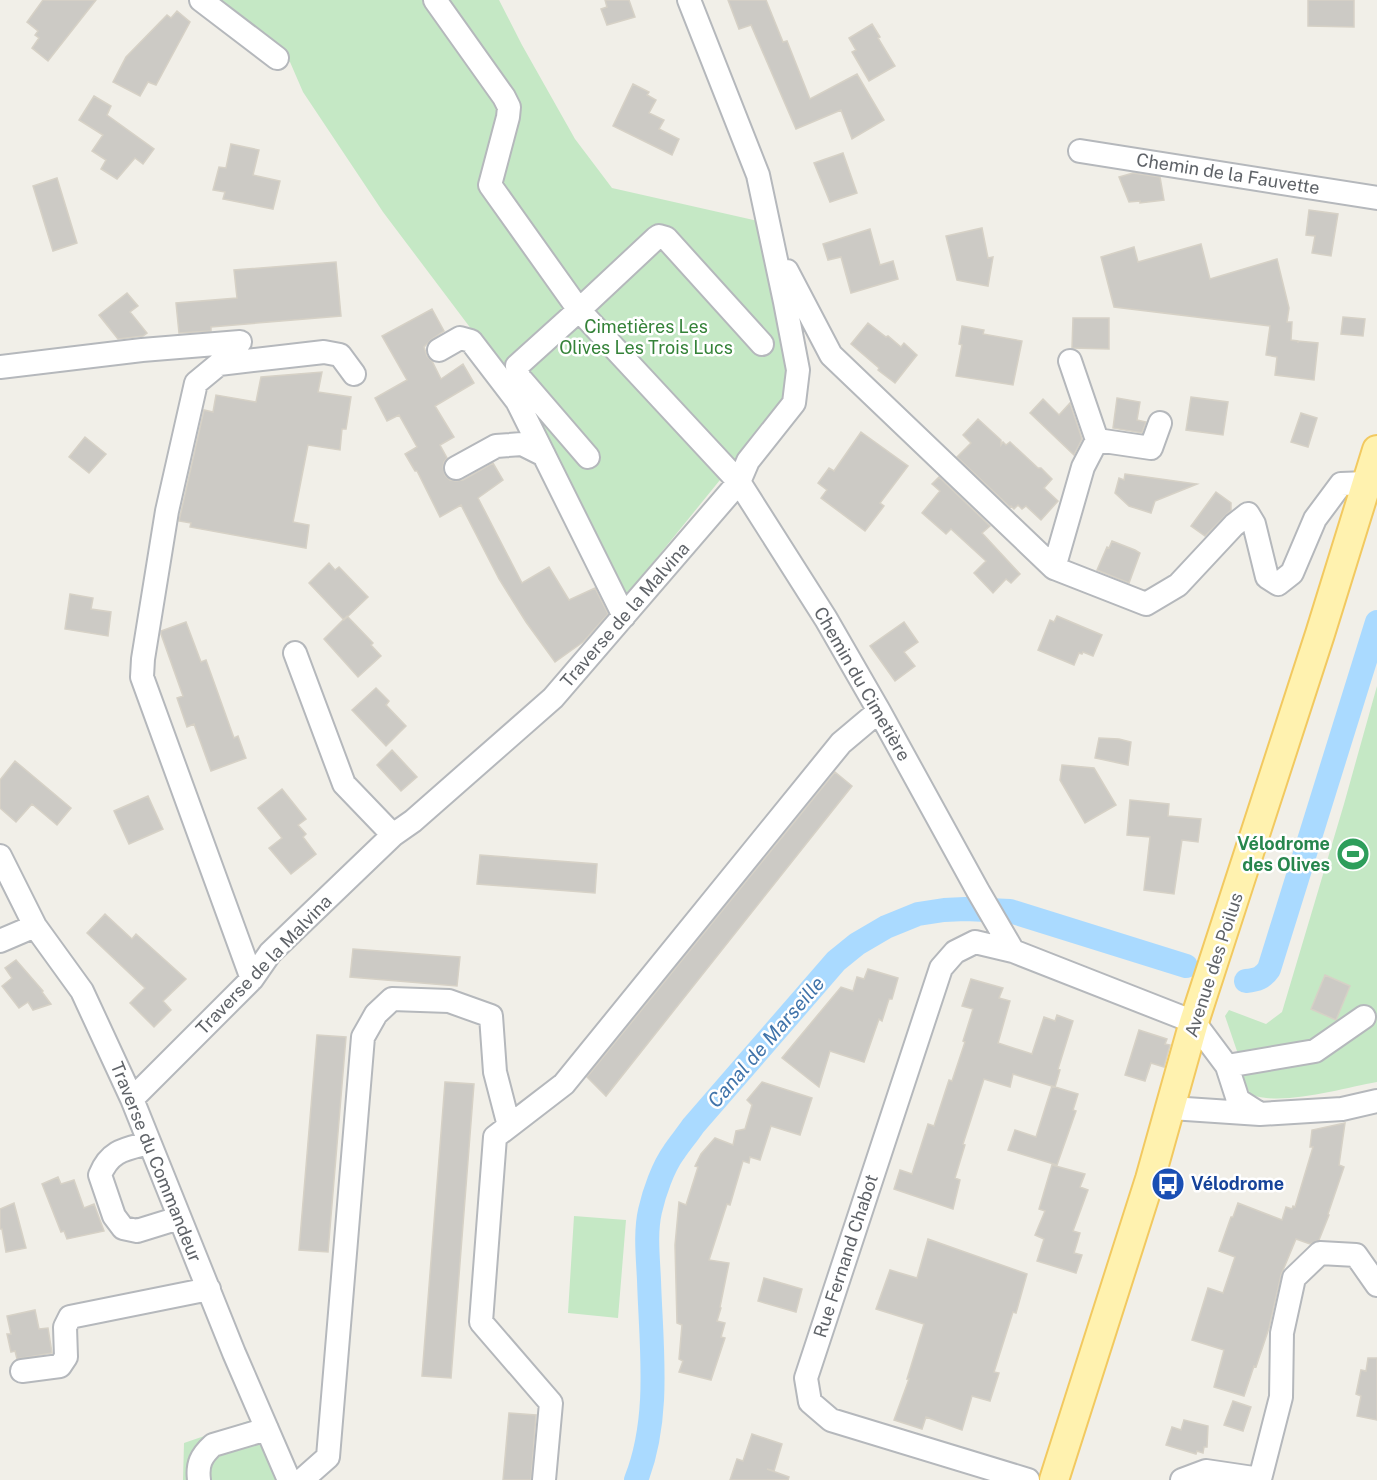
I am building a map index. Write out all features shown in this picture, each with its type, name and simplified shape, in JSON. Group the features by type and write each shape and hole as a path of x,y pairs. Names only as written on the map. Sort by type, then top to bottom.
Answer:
{"main road":[{"name":"Avenue des Poilus","path":"1054,1480 1150,1179 1194,1022 1377,450"}],"street":[{"path":"201,0 277,58"},
{"name":"Chemin du Cimetière","path":"435,0 504,96 509,107 490,185 579,310 739,482 826,619 1013,951"},
{"name":"Traverse de la Malvina","path":"132,1099 252,979 270,953 393,835 413,821 553,698 739,482 747,461 794,403 798,370 758,175 689,0"},
{"name":"Chemin de la Fauvette","path":"1080,151 1377,198"},
{"path":"588,457 519,377 517,366 659,236 666,238 762,344"},
{"path":"773,243 831,355 1054,568 1146,604 1178,585 1234,525 1248,514 1254,524 1267,577 1278,584 1292,573 1315,519 1341,484 1367,483"},
{"path":"439,350 460,338 471,341 517,401 624,616"},
{"path":"0,368 142,350 240,342"},
{"path":"252,979 142,677 167,511 196,383 219,364 324,352 340,355 354,374"},
{"path":"1054,568 1083,466 1097,440 1070,361"},
{"path":"1097,440 1151,448 1160,423"},
{"path":"456,468 496,446 522,444 544,455"},
{"path":"295,653 345,784 393,835"},
{"path":"544,1480 550,1403 481,1322 495,1137 564,1084 841,743 879,711"},
{"name":"Traverse du Commandeur","path":"0,856 35,926 82,991 132,1099 208,1290 289,1480"},
{"path":"0,941 35,926"},
{"name":"Rue Fernand Chabot","path":"1013,951 975,942 955,952 941,968 806,1378 810,1402 831,1420 1028,1480"},
{"path":"1013,951 1194,1022 1227,1066 1238,1100 1260,1114"},
{"path":"302,1480 328,1457 363,1037 376,1014 392,999 449,1001 491,1016 495,1072 509,1126"},
{"path":"1227,1066 1315,1050 1364,1017"},
{"path":"1171,1108 1260,1114 1342,1109 1377,1101"},
{"path":"149,1143 114,1155 105,1163 100,1175 114,1216 123,1228 137,1231 179,1218"},
{"path":"1182,1480 1206,1471 1260,1479 1281,1396 1282,1333 1294,1278 1320,1253 1356,1255 1377,1286"},
{"path":"21,1371 60,1366 66,1357 65,1327 70,1317 208,1290"},
{"path":"199,1480 199,1463 213,1445 267,1429"}],"green space":[{"name":"Cimetières Les Olives Les Trois Lucs","path":"209,0 499,0 575,139 612,188 758,221 794,367 784,401 621,602 524,399 383,212 303,92 290,62"},
{"name":"Vélodrome des Olives","path":"1377,686 1377,1082 1297,1097 1265,1098 1251,1095 1242,1079 1238,1054 1225,1016 1229,1010 1266,1024 1282,1012"},
{"path":"574,1216 626,1220 618,1318 568,1313"},
{"path":"254,1419 280,1480 183,1480 184,1443"}],"building":[{"path":"43,0 96,0 48,61 32,48 39,38 35,35 38,31 27,22"},
{"path":"605,0 629,0 635,17 607,25 601,9 607,7"},
{"path":"728,0 766,0 783,42 787,41 810,99 857,74 884,120 852,139 841,110 796,129 751,25 739,29"},
{"path":"1308,0 1354,0 1354,27 1308,26"},
{"path":"177,11 190,22 156,85 148,82 140,96 113,82 126,57 167,15 171,18"},
{"path":"872,24 895,66 869,81 852,52 856,50 849,38"},
{"path":"633,84 649,92 647,95 656,100 649,113 664,120 659,129 679,139 672,155 613,126"},
{"path":"94,96 111,106 107,115 154,149 143,164 135,158 117,179 101,169 106,160 92,151 103,135 79,120"},
{"path":"231,144 259,150 253,175 280,181 273,209 223,199 225,192 213,190 219,167 226,168"},
{"path":"843,153 857,193 830,202 814,163"},
{"path":"1133,173 1160,177 1164,200 1129,202 1119,177"},
{"path":"57,178 77,243 53,251 33,186"},
{"path":"1309,210 1338,214 1331,256 1312,253 1315,236 1306,235"},
{"path":"982,228 988,258 993,257 988,286 957,280 946,236"},
{"path":"870,229 880,265 893,261 898,279 851,293 841,257 828,260 823,244"},
{"path":"1201,244 1210,279 1277,259 1289,308 1287,322 1292,322 1291,340 1318,343 1314,380 1275,375 1277,357 1266,355 1270,326 1114,307 1101,257 1134,247 1138,262"},
{"path":"336,262 341,316 211,327 211,331 179,333 176,303 237,298 234,270"},
{"path":"127,293 138,306 130,312 147,333 143,336 118,339 99,315"},
{"path":"432,309 444,331 424,347 427,356 441,379 463,364 474,383 435,406 454,437 440,445 447,458 443,467 445,475 450,480 463,480 493,463 503,480 478,498 522,583 549,567 569,600 595,588 608,614 583,642 555,662 499,579 461,505 440,517 417,471 405,454 417,447 399,415 387,421 375,398 407,380 382,336"},
{"path":"1343,317 1365,319 1363,336 1341,334"},
{"path":"1073,318 1109,318 1109,349 1072,348"},
{"path":"868,323 901,347 904,343 917,355 895,383 851,344"},
{"path":"962,326 984,330 983,334 1022,341 1013,385 956,376 962,345 959,344"},
{"path":"322,372 318,392 351,397 346,429 342,429 340,450 308,445 293,522 309,525 306,548 190,527 191,523 179,521 204,410 213,412 216,395 256,402 261,377"},
{"path":"1191,397 1228,402 1223,435 1186,430"},
{"path":"1117,398 1140,402 1137,420 1146,422 1142,433 1113,428"},
{"path":"1043,399 1059,415 1070,403 1082,439 1074,455 1030,413"},
{"path":"1301,413 1317,418 1308,447 1291,442"},
{"path":"978,419 1001,440 1001,445 1003,442 1006,445 1010,442 1052,479 1044,488 1058,501 1041,520 1026,506 1022,509 1018,505 1014,509 1010,507 957,457 971,443 963,435"},
{"path":"861,432 908,466 880,503 884,506 865,531 821,498 827,490 818,483 829,468 834,471"},
{"path":"85,437 106,454 89,473 69,457"},
{"path":"1125,474 1197,484 1155,501 1151,513 1129,506 1115,493 1119,478 1124,480"},
{"path":"939,477 990,526 982,533 1020,574 1011,583 1006,579 993,593 974,573 986,561 951,529 946,534 922,513 940,491 932,484"},
{"path":"1216,492 1231,503 1231,510 1205,536 1191,526"},
{"path":"1112,541 1140,553 1129,583 1097,570"},
{"path":"329,563 335,570 339,567 368,597 344,620 309,583"},
{"path":"70,594 93,598 91,609 111,612 108,636 65,629"},
{"path":"347,616 373,643 371,645 381,656 358,677 324,639"},
{"path":"1057,616 1102,635 1093,656 1083,652 1079,653 1074,665 1038,650 1050,620 1054,622"},
{"path":"186,622 201,662 206,660 234,738 238,736 246,758 211,771 194,724 187,727 177,698 183,696 161,634 161,631"},
{"path":"904,622 918,642 904,652 915,666 895,681 870,646"},
{"path":"376,688 389,701 386,705 406,726 386,746 352,710"},
{"path":"1099,738 1131,742 1128,765 1095,758"},
{"path":"392,750 417,777 401,791 377,765"},
{"path":"15,761 71,808 57,825 32,804 16,822 0,808 0,780"},
{"path":"1062,765 1094,768 1116,805 1085,823 1060,780"},
{"path":"835,772 852,786 606,1096 587,1077"},
{"path":"282,789 306,819 298,825 306,834 303,837 316,854 291,874 269,848 282,838 258,808"},
{"path":"148,796 163,829 129,844 114,811"},
{"path":"1130,800 1169,804 1168,816 1201,819 1198,842 1182,840 1174,894 1144,890 1150,837 1127,835"},
{"path":"480,855 597,864 595,893 477,884"},
{"path":"105,914 132,939 136,934 186,979 163,1001 171,1010 154,1027 130,1003 145,988 87,933"},
{"path":"353,949 460,957 457,986 350,977"},
{"path":"16,960 43,991 51,1004 33,1010 28,1002 19,1008 2,986 12,978 5,968"},
{"path":"868,969 898,978 892,999 889,999 882,1021 879,1019 864,1062 830,1051 819,1087 782,1058 841,987 853,991 857,977 864,979"},
{"path":"1325,975 1350,986 1336,1020 1311,1009"},
{"path":"971,979 1003,988 999,998 1010,1001 998,1043 1032,1054 1044,1017 1055,1021 1057,1015 1073,1021 1058,1069 1060,1070 1055,1087 1013,1074 1010,1087 984,1079 963,1144 965,1145 955,1178 960,1180 953,1209 894,1189 900,1170 912,1174 928,1124 934,1126 949,1080 952,1081 973,1009 962,1006"},
{"path":"1139,1030 1167,1039 1165,1044 1170,1045 1164,1067 1151,1063 1145,1081 1125,1075"},
{"path":"317,1035 346,1037 328,1252 299,1250"},
{"path":"445,1082 474,1084 451,1378 422,1376"},
{"path":"762,1082 812,1098 800,1135 771,1126 760,1160 750,1157 749,1163 743,1161 730,1205 727,1204 709,1260 729,1263 717,1321 725,1323 721,1337 725,1338 711,1380 679,1372 683,1361 679,1359 682,1325 677,1323 675,1245 679,1202 686,1205 698,1167 695,1166 701,1154 715,1138 733,1145 736,1131 745,1129 752,1105 747,1100"},
{"path":"1052,1086 1078,1094 1073,1110 1076,1111 1057,1165 1008,1150 1015,1130 1036,1137"},
{"path":"1345,1123 1339,1165 1344,1167 1329,1215 1319,1240 1310,1244 1296,1239 1281,1275 1269,1328 1244,1396 1214,1387 1224,1350 1192,1340 1208,1288 1223,1293 1235,1257 1219,1251 1231,1217 1238,1203 1282,1220 1286,1207 1292,1209 1293,1206 1295,1207 1313,1147 1310,1147 1312,1130"},
{"path":"1052,1165 1085,1174 1080,1187 1088,1190 1073,1231 1080,1233 1074,1253 1082,1255 1076,1273 1037,1261 1044,1239 1035,1235 1045,1211 1039,1209"},
{"path":"58,1177 61,1184 74,1180 84,1208 94,1204 104,1231 67,1239 64,1231 61,1232 42,1184"},
{"path":"14,1203 26,1248 6,1252 2,1229 0,1229 0,1209"},
{"path":"928,1239 1027,1274 1016,1313 1013,1312 994,1372 999,1373 990,1401 972,1396 962,1430 926,1417 922,1429 894,1420 909,1379 907,1379 924,1324 876,1309 890,1270 917,1278"},
{"path":"764,1278 802,1289 796,1312 758,1301"},
{"path":"35,1310 39,1329 48,1328 52,1353 17,1359 15,1351 11,1352 7,1334 11,1334 7,1316"},
{"path":"1368,1358 1377,1358 1377,1420 1357,1416 1361,1396 1356,1394 1361,1370 1366,1371"},
{"path":"1233,1401 1251,1407 1243,1431 1224,1425"},
{"path":"509,1413 536,1415 531,1480 503,1480"},
{"path":"1184,1420 1208,1426 1207,1447 1204,1447 1203,1453 1197,1451 1196,1454 1166,1445 1172,1427 1181,1430"},
{"path":"752,1434 782,1444 774,1471 767,1469 789,1477 788,1480 730,1480 737,1459 743,1461"}],"waterway":[{"name":"Canal de Marseille","path":"1246,981 1259,978 1269,969 1377,622"},
{"name":"Canal de Marseille","path":"636,1480 644,1456 652,1406 647,1237 648,1219 659,1180 670,1158 693,1126 836,961 857,944 886,927 918,914 965,909 1010,911 1186,966"}],"place":[{"name":"Vélodrome des Olives","path":"1353,854"},
{"name":"Vélodrome","path":"1168,1184"}]}
